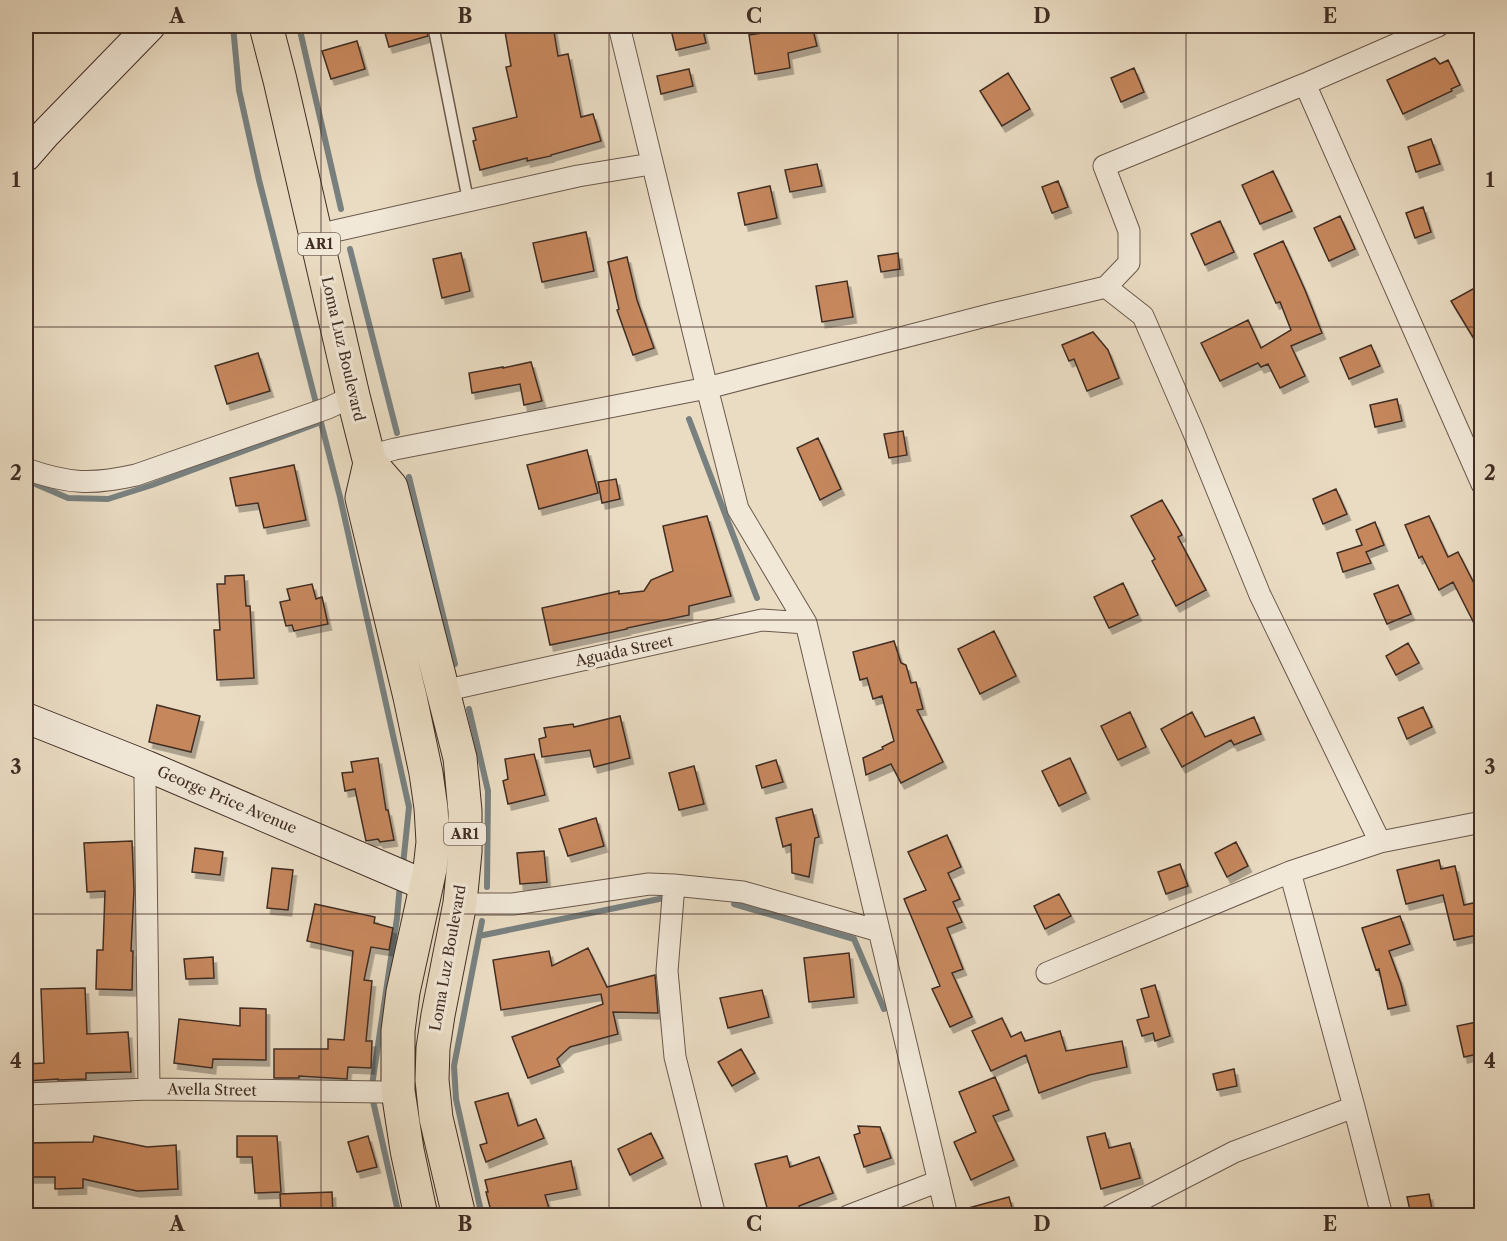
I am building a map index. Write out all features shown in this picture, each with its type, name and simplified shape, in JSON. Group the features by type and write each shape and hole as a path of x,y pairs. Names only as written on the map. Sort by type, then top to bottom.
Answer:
{"highway":[{"name":"Loma Luz Boulevard","path":"266,26 369,460 362,498 410,697 428,784 433,842 427,886 403,992 398,1031 398,1091 407,1150 421,1215"},
{"name":"Loma Luz Boulevard","path":"369,460 391,487 460,759 465,811 465,852 460,903 433,1048 432,1080 436,1118 459,1215"}],"street":[{"path":"26,156 150,26"},
{"path":"619,26 706,388 738,509 806,624 947,1215"},
{"path":"369,460 395,449 706,388 1106,287 1129,263 1129,231 1104,166 1305,84 1438,26"},
{"path":"1305,84 1482,484"},
{"path":"317,235 578,176 651,164"},
{"path":"1106,287 1143,316 1260,595 1380,842"},
{"path":"26,469 62,480 85,483 136,476 328,408 353,396"},
{"name":"Aguada Street","path":"443,691 762,620 806,624"},
{"name":"George Price Avenue","path":"26,717 147,766 427,886"},
{"path":"147,766 145,779 149,1089"},
{"path":"1047,973 1290,872 1380,842 1482,822"},
{"path":"1290,872 1382,1215"},
{"path":"460,903 513,904 649,884 674,885 743,892 879,930"},
{"path":"674,885 668,971 675,1057 714,1215"},
{"name":"Avella Street","path":"26,1094 149,1089 398,1091"},
{"path":"1110,1215 1234,1152 1354,1107"},
{"path":"848,1215 939,1182"}],"lane":[{"path":"434,30 468,200"}],"building":[{"path":"383,26 428,26 428,36 389,47"},
{"path":"504,26 553,26 558,56 568,54 581,117 593,114 601,141 551,156 527,161 527,158 480,170 473,141 476,140 473,128 517,117 506,67 511,66"},
{"path":"670,26 702,26 706,43 676,50"},
{"path":"790,26 812,26 817,46 788,53 790,68 755,74 749,35 791,29"},
{"path":"357,41 365,69 331,79 322,51"},
{"path":"1435,58 1440,64 1448,60 1460,85 1403,114 1387,80"},
{"path":"1134,68 1144,92 1121,102 1111,78"},
{"path":"689,69 693,86 661,94 657,76"},
{"path":"1008,73 1030,109 1002,126 980,91"},
{"path":"1431,139 1440,164 1416,172 1408,147"},
{"path":"817,164 822,186 790,192 785,170"},
{"path":"1273,171 1292,211 1260,224 1242,185"},
{"path":"1058,181 1068,207 1052,213 1042,187"},
{"path":"770,186 777,218 745,225 738,193"},
{"path":"1423,207 1431,232 1415,238 1406,213"},
{"path":"1340,216 1355,249 1329,261 1314,228"},
{"path":"1220,221 1234,252 1205,265 1191,234"},
{"path":"586,232 594,271 542,282 533,243"},
{"path":"1283,241 1322,333 1291,346 1305,376 1280,388 1268,364 1261,367 1258,363 1220,381 1201,343 1248,320 1261,348 1291,330 1280,302 1276,303 1254,254"},
{"path":"461,253 470,291 442,298 433,259"},
{"path":"898,253 900,269 881,272 878,256"},
{"path":"627,257 637,300 654,348 633,355 617,310 619,309 608,262"},
{"path":"847,281 853,317 822,322 816,286"},
{"path":"1482,284 1482,352 1451,301"},
{"path":"1093,332 1108,350 1119,378 1087,391 1074,359 1069,361 1062,345"},
{"path":"1371,345 1380,366 1349,379 1340,358"},
{"path":"258,353 270,391 227,404 215,366"},
{"path":"531,362 542,401 524,405 520,384 472,393 469,373"},
{"path":"1397,399 1402,421 1375,427 1370,405"},
{"path":"903,431 907,455 889,458 884,434"},
{"path":"818,438 841,489 820,500 797,448"},
{"path":"587,450 598,493 539,509 527,465"},
{"path":"294,465 306,520 264,528 258,503 236,506 230,478"},
{"path":"616,479 620,499 602,503 598,482"},
{"path":"1336,489 1347,514 1323,524 1313,499"},
{"path":"1162,500 1182,535 1178,537 1206,590 1176,606 1152,561 1155,559 1131,516"},
{"path":"707,516 731,596 689,606 689,615 550,645 542,608 619,591 619,594 644,591 651,580 673,571 663,526"},
{"path":"1429,516 1448,557 1458,552 1482,599 1482,639 1453,582 1439,590 1422,556 1419,558 1405,525"},
{"path":"1375,522 1384,545 1366,552 1371,563 1343,572 1337,553 1362,545 1356,530"},
{"path":"244,575 246,606 250,606 254,678 217,680 214,630 220,630 217,584 225,584 225,576"},
{"path":"1123,583 1138,615 1109,628 1094,597"},
{"path":"312,584 316,599 322,597 328,624 294,631 292,625 286,626 280,602 290,600 287,589"},
{"path":"1398,585 1411,614 1387,624 1374,594"},
{"path":"994,631 1016,676 980,694 958,649"},
{"path":"894,641 901,663 906,665 911,683 916,682 923,709 917,710 943,762 901,783 891,764 866,775 863,758 894,741 882,696 873,699 867,678 860,680 853,652"},
{"path":"1408,643 1419,663 1396,675 1386,656"},
{"path":"157,705 200,716 191,752 149,742"},
{"path":"1423,707 1432,727 1407,739 1398,718"},
{"path":"1130,712 1146,747 1118,760 1101,726"},
{"path":"1192,712 1205,737 1254,717 1261,734 1234,745 1231,740 1182,767 1161,729"},
{"path":"620,716 630,758 594,767 590,750 542,757 539,739 546,737 544,728 573,724 574,727"},
{"path":"534,754 545,795 508,804 503,781 508,779 505,759"},
{"path":"378,758 386,810 388,810 394,840 380,842 378,839 366,841 355,789 345,791 342,773 353,772 351,762"},
{"path":"1070,758 1086,793 1059,806 1042,771"},
{"path":"776,760 783,782 762,788 756,766"},
{"path":"694,766 704,804 679,810 669,773"},
{"path":"812,809 819,837 815,838 809,877 792,873 791,844 783,847 776,818"},
{"path":"596,818 604,846 568,856 559,829"},
{"path":"947,835 961,867 948,873 960,899 953,902 962,922 947,928 963,969 952,973 972,1017 950,1027 932,989 940,986 904,899 926,890 908,852"},
{"path":"132,841 134,890 132,990 96,989 97,950 103,950 105,891 87,892 84,843"},
{"path":"1236,842 1248,866 1227,877 1215,853"},
{"path":"195,848 223,852 220,875 192,872"},
{"path":"544,851 547,882 520,884 517,853"},
{"path":"1439,860 1441,869 1455,866 1464,905 1482,901 1482,934 1454,940 1443,895 1406,904 1397,870"},
{"path":"1180,864 1188,886 1166,894 1158,872"},
{"path":"272,868 293,870 288,910 267,908"},
{"path":"1059,894 1071,916 1045,929 1034,906"},
{"path":"315,904 375,917 374,923 393,928 389,950 371,947 364,980 372,981 366,1041 372,1041 371,1068 348,1067 347,1079 299,1076 299,1078 274,1078 274,1049 328,1049 328,1039 344,1040 353,951 307,941"},
{"path":"1400,916 1410,944 1389,951 1406,1005 1388,1009 1379,969 1376,970 1362,928"},
{"path":"588,948 607,987 655,975 658,1013 613,1012 618,1034 570,1047 557,1059 560,1066 528,1078 512,1037 603,1004 601,994 501,1010 493,960 549,951 552,966"},
{"path":"849,953 854,997 809,1002 804,958"},
{"path":"213,957 214,978 186,979 184,959"},
{"path":"1155,985 1170,1036 1155,1041 1153,1033 1142,1036 1137,1020 1149,1017 1141,989"},
{"path":"85,988 87,1034 128,1032 131,1072 86,1073 86,1079 26,1081 26,1064 44,1063 41,989"},
{"path":"762,990 769,1017 728,1028 720,998"},
{"path":"240,1008 266,1009 266,1060 213,1059 212,1068 174,1063 179,1019 240,1026"},
{"path":"1002,1018 1011,1037 1021,1032 1025,1041 1060,1031 1066,1051 1122,1041 1127,1067 1089,1075 1039,1093 1026,1055 991,1071 972,1031"},
{"path":"1482,1021 1482,1053 1464,1057 1457,1026"},
{"path":"741,1049 755,1073 732,1086 718,1062"},
{"path":"1234,1069 1237,1086 1217,1090 1213,1074"},
{"path":"995,1077 1009,1110 993,1116 1014,1160 971,1180 954,1142 976,1132 959,1092"},
{"path":"508,1093 518,1126 536,1119 544,1138 486,1162 480,1145 487,1143 475,1102"},
{"path":"858,1126 880,1127 891,1158 864,1167 854,1135 860,1133"},
{"path":"651,1133 663,1158 630,1175 618,1149"},
{"path":"1105,1133 1109,1148 1130,1143 1140,1178 1101,1189 1087,1137"},
{"path":"94,1136 147,1147 176,1145 178,1189 137,1191 83,1179 83,1188 55,1189 55,1177 26,1177 26,1143 93,1142"},
{"path":"237,1136 277,1136 281,1192 255,1193 252,1157 237,1157"},
{"path":"368,1136 377,1167 357,1172 348,1142"},
{"path":"787,1156 790,1167 819,1157 833,1193 799,1206 800,1210 769,1215 755,1164"},
{"path":"571,1161 577,1189 545,1195 551,1215 492,1215 485,1180"},
{"path":"332,1192 333,1215 281,1215 280,1194"},
{"path":"1429,1194 1433,1215 1411,1215 1407,1197"},
{"path":"1009,1197 1014,1215 962,1215 961,1210"}],"waterway":[{"path":"233,26 239,90 259,180 340,497 409,807 403,865"},
{"path":"299,26 341,209"},
{"path":"350,249 397,433"},
{"path":"689,419 757,598"},
{"path":"26,480 68,498 108,499 321,422"},
{"path":"409,477 455,664"},
{"path":"469,709 488,791 487,887"},
{"path":"399,1216 371,1092 400,884"},
{"path":"479,936 669,897"},
{"path":"734,904 854,939 884,1009"},
{"path":"482,921 454,1066 456,1099 482,1216"}]}
